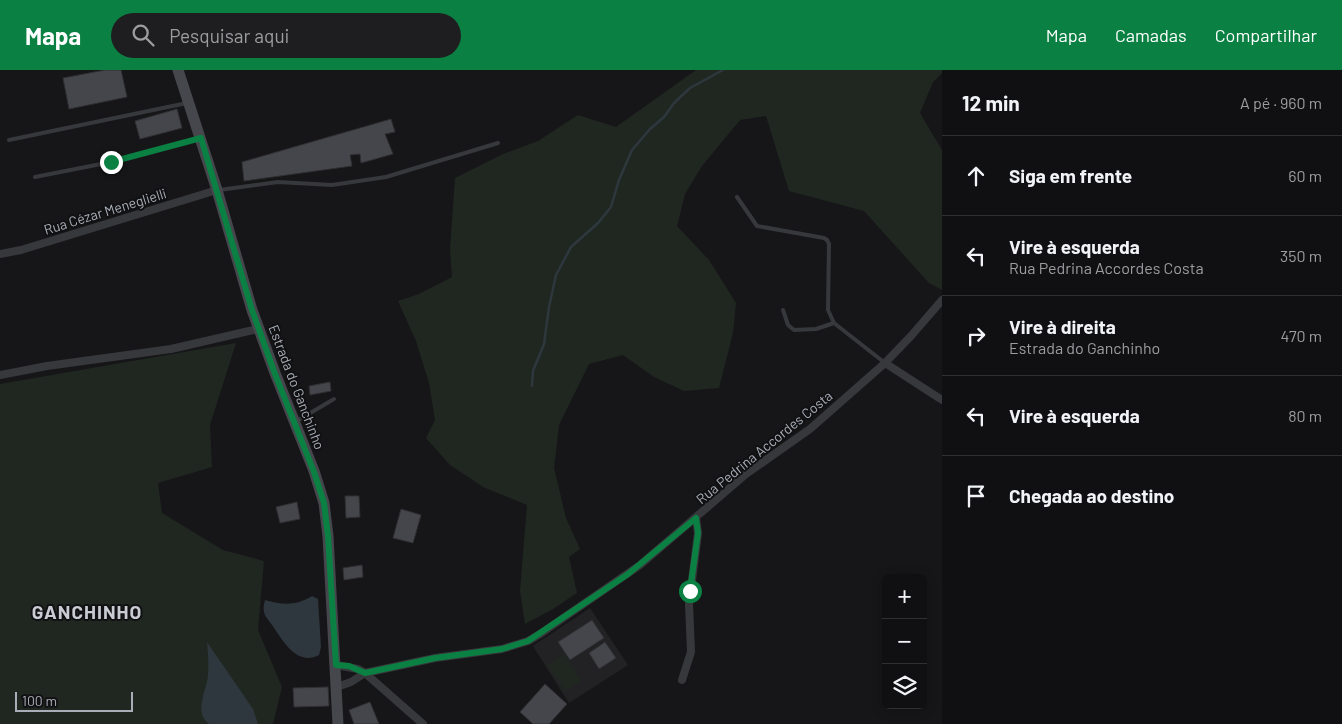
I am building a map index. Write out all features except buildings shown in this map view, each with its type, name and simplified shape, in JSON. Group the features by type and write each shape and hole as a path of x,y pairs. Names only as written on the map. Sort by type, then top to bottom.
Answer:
{"street":[{"name":"Estrada do Ganchinho","path":"178,70 201,138 258,329 314,472 324,503 328,536 338,724"},
{"name":"Rua Cézar Meneglielli","path":"0,254 30,247 217,190"},
{"name":"Rua Pedrina Accordes Costa","path":"337,687 351,682 365,673 435,658 502,649 528,641 628,574 751,470 810,429 885,363 942,300"},
{"path":"0,375 47,366 171,349 258,329"},
{"path":"885,363 942,400"},
{"path":"682,680 691,652 689,604 698,533 696,518"},
{"name":"Rua Pedrina Accordes Costa","path":"336,665 349,666 365,673"},
{"path":"365,673 422,724"}],"lane":[{"path":"9,140 189,102"},
{"path":"35,177 111,162 201,138"},
{"path":"217,190 278,182 332,185 386,177 498,144"},
{"path":"737,197 758,226 827,240 829,244 828,310 834,323 885,363"},
{"path":"782,310 788,325 794,330 816,329 834,323"},
{"path":"295,422 334,399"}],"shaded area":[{"path":"696,70 942,70 942,73 933,82 920,113 942,150 942,290 929,283 864,211 789,191 766,116 740,120 702,166 685,194 677,226 709,260 736,303 733,333 719,388 684,391 654,377 623,355 589,364 559,425 554,468 566,518 580,549 569,557 577,593 525,624 520,591 527,505 483,487 450,465 426,438 435,420 429,383 416,341 398,301 419,294 452,277 450,249 455,178 503,154 538,141 578,115 616,127"},
{"path":"236,343 210,425 212,467 158,483 162,513 223,550 264,561 258,630 282,687 273,724 0,724 0,384"},
{"path":"312,596 318,599 321,647 319,655 305,658 292,651 282,640 266,616 264,606 265,600 289,604 300,602"},
{"path":"590,608 628,665 569,703 533,646"},
{"path":"207,642 253,709 258,724 209,724 204,719 201,707 208,675"},
{"path":"564,654 581,680 565,691 547,665"}],"waterway":[{"path":"532,386 533,371 544,344 556,275 571,247 598,223 611,207 619,180 632,150 650,129 664,117 674,103 690,88 723,70"}],"district":[{"name":"GANCHINHO","path":"87,611"}],"route":[{"path":"111,162 201,138 252,310 324,503 328,536 336,665 349,666 365,673 435,658 502,649 528,641 628,574 696,518 698,533 690,591"}]}
